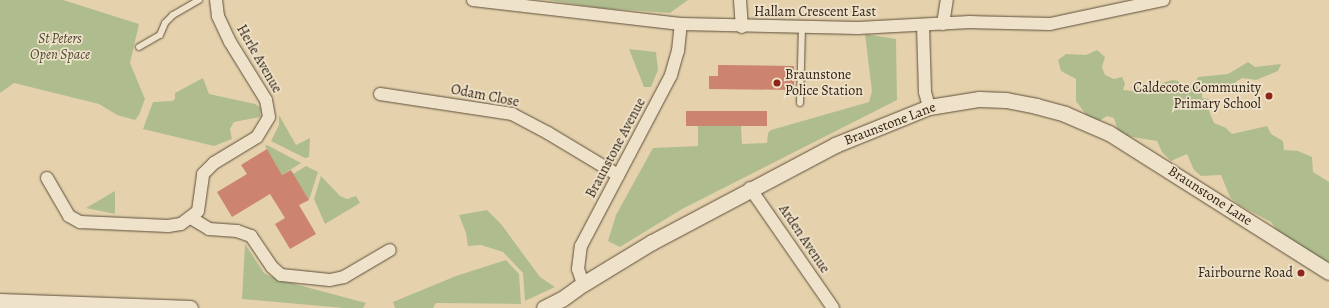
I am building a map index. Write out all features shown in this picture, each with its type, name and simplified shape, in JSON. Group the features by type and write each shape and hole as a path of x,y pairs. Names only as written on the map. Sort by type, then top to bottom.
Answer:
{"street":[{"name":"Herle Avenue","path":"190,218 198,211 204,174 214,162 257,137 269,117 266,100 230,42 218,16 216,0"},
{"name":"Hallam Crescent East","path":"473,0 680,24 802,28 923,25 970,22 1050,24 1163,0"},
{"path":"740,0 742,27"},
{"path":"943,24 947,0"},
{"name":"Braunstone Avenue","path":"583,284 578,269 581,246 671,75 678,51 680,24"},
{"path":"923,25 925,92 929,107"},
{"name":"Odam Close","path":"380,94 512,114 548,133 618,175"},
{"name":"Braunstone Lane","path":"544,308 562,300 583,284 652,242 750,188 835,145 929,107 978,99 1006,100 1065,114 1109,133 1148,156 1329,272"},
{"path":"47,178 69,216 74,220 168,226 181,224 190,218 209,229 237,231 251,236 272,267 281,275 330,280 344,277 390,250"},
{"name":"Arden Avenue","path":"750,188 833,308"},
{"path":"0,301 190,308"}],"lane":[{"path":"139,47 160,35 165,23 173,14 199,0"},
{"path":"800,103 802,28"}],"green space":[{"name":"St Peters Open Space","path":"0,0 63,0 139,24 130,63 145,99 139,115 135,120 117,115 99,104 14,83 0,93"},
{"path":"547,0 688,0 670,13 601,8"},
{"path":"865,34 896,39 897,100 682,209 620,247 608,241 616,215 653,148 698,146 698,126 741,126 742,144 767,143 768,133 771,130 869,102 872,91"},
{"path":"629,49 656,52 658,70 651,87 644,87"},
{"path":"1097,50 1105,57 1102,67 1105,75 1114,79 1122,77 1125,83 1123,90 1133,91 1143,83 1160,88 1162,83 1172,80 1178,81 1188,90 1194,85 1198,77 1228,74 1248,62 1255,67 1281,64 1278,71 1256,80 1242,78 1228,87 1217,86 1202,90 1202,98 1209,99 1212,104 1209,111 1214,123 1226,128 1232,134 1267,126 1271,134 1283,141 1284,150 1298,151 1312,157 1313,172 1329,182 1329,262 1311,258 1281,236 1271,222 1239,205 1230,197 1221,175 1201,176 1194,170 1187,154 1171,161 1162,152 1157,141 1126,136 1118,131 1114,118 1107,116 1099,121 1087,116 1076,101 1076,79 1061,71 1058,60 1066,54 1086,55"},
{"path":"203,78 209,94 255,104 261,108 260,117 234,122 230,129 232,139 214,146 143,129 153,102 172,101 175,99 175,93"},
{"path":"279,115 296,145 310,138 309,157 305,158 271,141 279,125"},
{"path":"267,145 301,163 282,175 265,146"},
{"path":"306,166 318,172 309,200 293,174"},
{"path":"321,176 340,196 347,199 356,196 360,203 325,224 314,199"},
{"path":"115,191 115,214 86,208"},
{"path":"487,210 501,224 540,277 555,287 525,301 523,273 503,252 481,245 468,246 466,233 459,215"},
{"path":"245,244 264,273 276,279 366,303 363,308 344,308 242,299"},
{"path":"506,260 519,274 521,304 436,303 433,308 395,308 393,302 456,276"}],"building":[{"path":"718,65 794,66 794,90 709,89 709,76 718,76"},
{"path":"686,111 767,111 767,126 686,126"},
{"path":"267,149 282,175 291,170 309,200 299,205 316,234 290,249 275,224 285,218 270,194 232,217 217,192 247,174 241,165"}],"place":[{"name":"Braunstone Police Station","path":"777,83"},
{"name":"Caldecote Community Primary School","path":"1269,96"},
{"name":"Fairbourne Road","path":"1301,273"}]}
